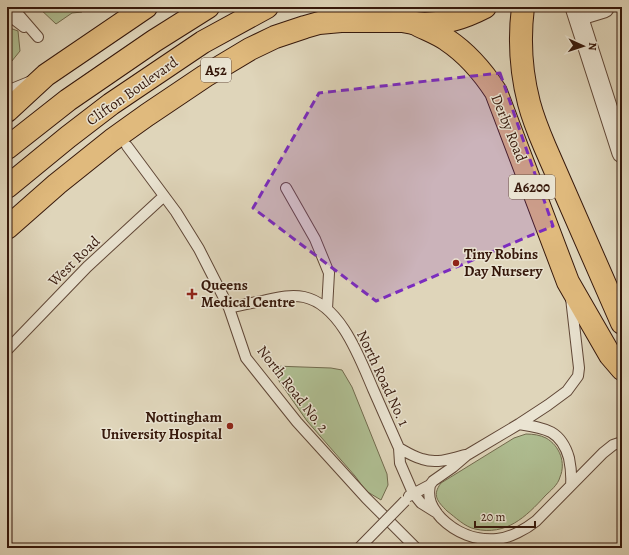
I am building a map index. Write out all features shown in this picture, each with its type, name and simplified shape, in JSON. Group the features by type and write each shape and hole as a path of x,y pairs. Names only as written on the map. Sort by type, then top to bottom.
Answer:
{"main road":[{"path":"7,111 46,75 146,7"},
{"name":"Clifton Boulevard","path":"7,148 68,100 154,41 208,7"},
{"name":"Clifton Boulevard","path":"7,187 111,104 203,42 267,7"},
{"name":"A52","path":"373,7 408,22"},
{"name":"A52","path":"7,228 57,184 112,140 206,76 243,53 275,37 319,23 341,21 438,23 454,19 485,7"},
{"name":"Derby Road","path":"523,7 521,46 525,84 529,104 545,147 622,323"},
{"name":"Derby Road","path":"408,22 447,40 469,57 478,66 496,92 568,282 610,355 622,369"},
{"path":"7,245 57,184"}],"street":[{"path":"604,8 577,12 622,153"}],"lane":[{"path":"7,14 38,38 12,7"},
{"path":"7,91 46,75"},
{"name":"North Road No. 2","path":"127,146 176,212 199,249 229,308 246,358 297,422 366,498 416,548"},
{"path":"286,188 315,239 329,273 327,309"},
{"name":"West Road","path":"7,350 77,278 164,196"},
{"path":"359,548 405,501 408,496 430,485 433,481 467,455 519,424 567,391 578,376 580,368 568,282"},
{"name":"North Road No. 1","path":"229,308 296,296 312,299 327,309 341,324 352,341 399,448 400,463 413,493 421,504 436,513"},
{"path":"519,424 547,430 557,436 564,444 572,468 571,485"},
{"path":"430,485 429,499 431,505 436,513 447,523 456,530 467,535 490,540 500,544 509,536 527,528 536,521 603,453 613,444 622,442"},
{"path":"399,448 420,459 430,461 450,460 467,455"}],"highlighted area":[{"path":"500,73 553,226 376,301 253,208 319,93"}],"green space":[{"path":"38,7 84,7 82,12 72,13 56,24"},
{"path":"7,27 18,31 20,51 7,67"},
{"path":"274,366 331,368 342,370 352,387 387,474 388,485 381,500 366,491 355,476 307,421 272,371"},
{"path":"526,434 534,434 551,441 560,455 562,461 562,472 556,485 523,518 506,527 496,530 475,529 460,522 438,501 436,494 441,483 514,438"}],"place":[{"name":"Tiny Robins Day Nursery","path":"456,263"},
{"name":"Queens Medical Centre","path":"192,294"},
{"name":"Nottingham University Hospital","path":"230,426"}]}
